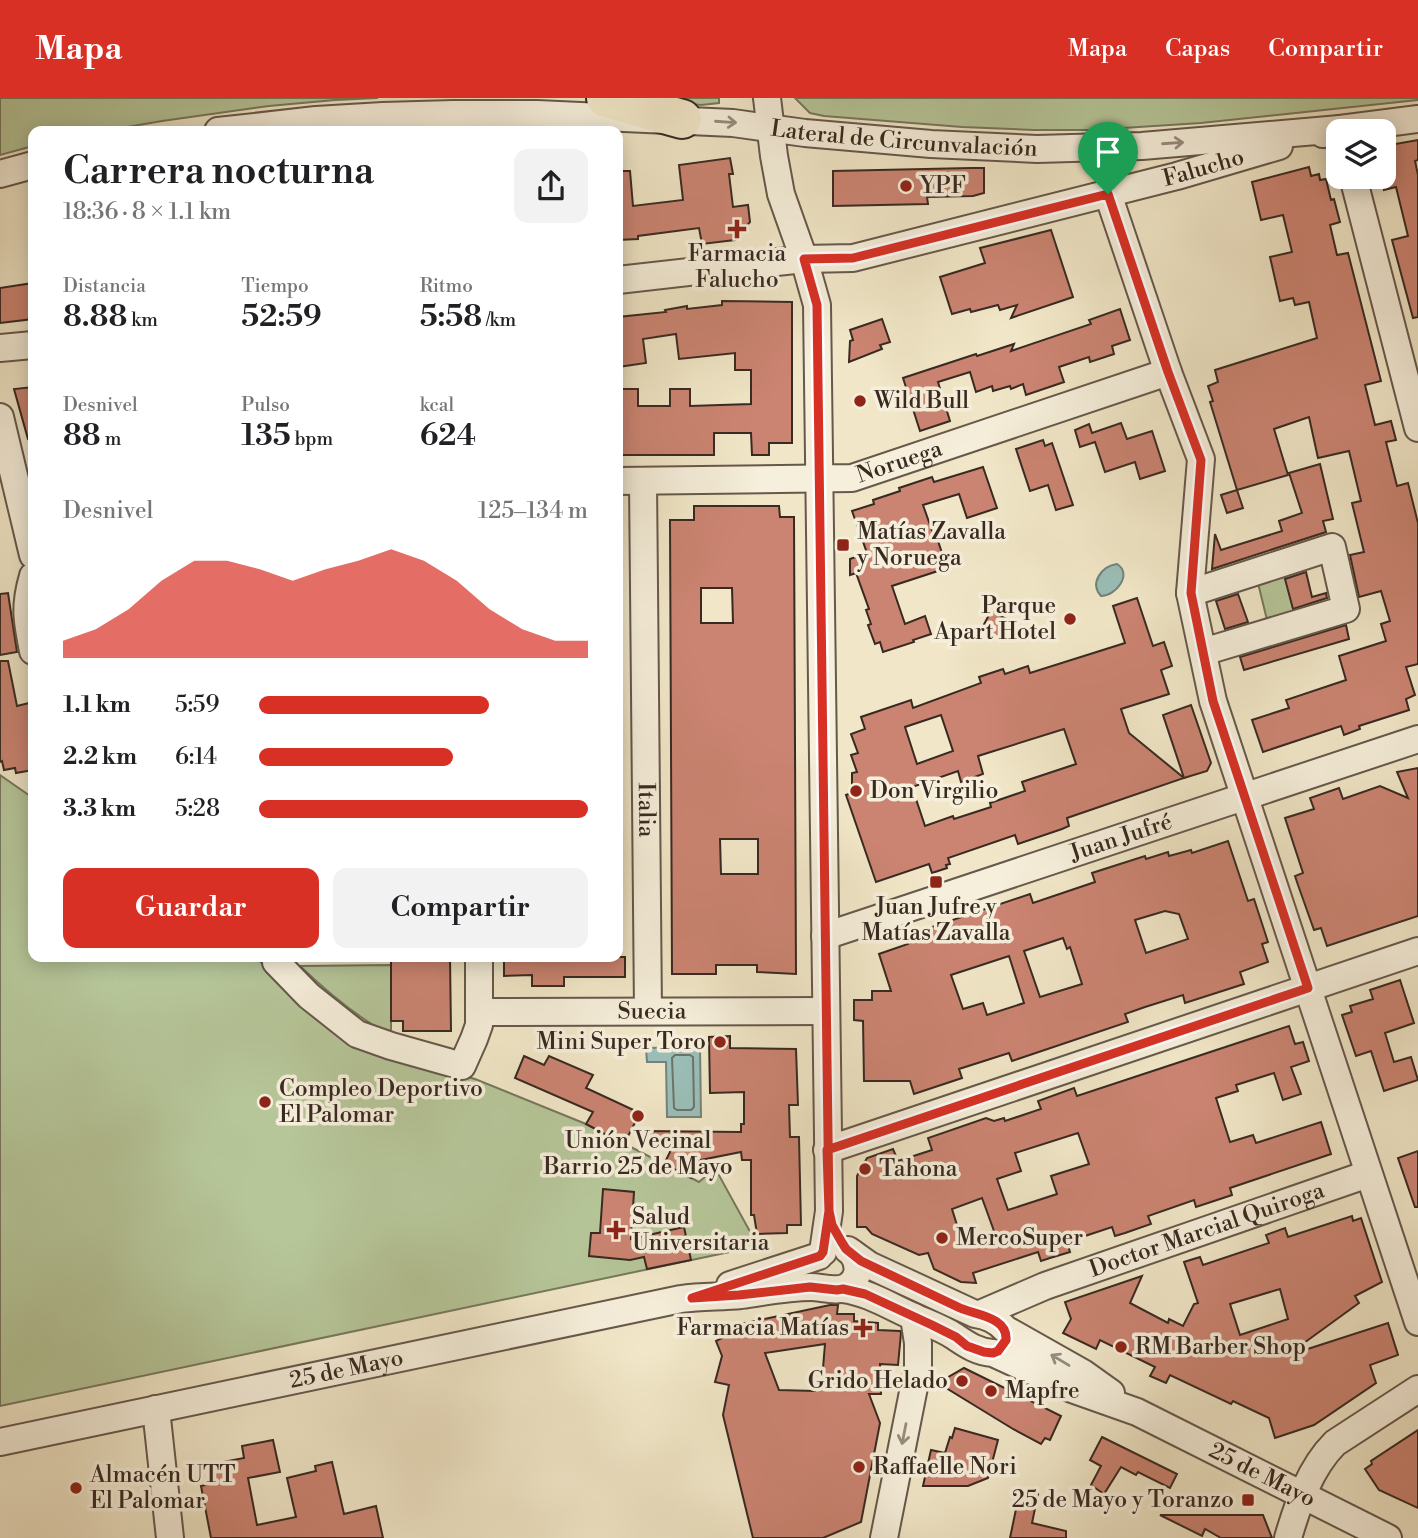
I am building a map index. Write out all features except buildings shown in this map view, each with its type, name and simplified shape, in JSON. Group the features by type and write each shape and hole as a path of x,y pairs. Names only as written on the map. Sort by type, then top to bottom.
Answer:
{"highway":[{"path":"606,98 682,120"}],"street":[{"path":"767,98 781,194 817,305 827,1150 829,1217 835,1253"},
{"name":"Lateral de Circunvalación","path":"263,126 316,120 432,114 524,114 733,122 805,133 931,144 1037,149 1153,145 1326,131"},
{"name":"Falucho","path":"1396,122 1418,119"},
{"name":"Falucho","path":"623,279 804,259 853,258 1177,176 1326,134"},
{"path":"0,174 28,166"},
{"path":"1356,189 1418,428"},
{"path":"1108,194 1168,372 1201,460 1191,593 1213,701 1418,1322"},
{"path":"0,348 28,345"},
{"name":"Noruega","path":"630,481 852,478 1168,372"},
{"path":"0,417 28,534"},
{"name":"Italia","path":"630,481 648,1011"},
{"path":"1191,593 1332,547 1346,609 1203,652"},
{"path":"28,598 28,623"},
{"name":"Juan Jufré","path":"825,936 1418,739"},
{"path":"827,1150 1418,951"},
{"path":"278,962 309,996 357,1034 462,1066 479,1025 479,962"},
{"name":"Suecia","path":"479,1012 826,1011"},
{"name":"Doctor Marcial Quiroga","path":"977,1314 1045,1286 1368,1174"},
{"path":"835,1253 869,1265 995,1321 1005,1328 1006,1340 1003,1346 993,1353 967,1346 957,1338 955,1330 960,1322 977,1314"},
{"path":"835,1253 856,1259 858,1266 854,1281 837,1289 824,1284 817,1275 817,1262 835,1253"},
{"name":"25 de Mayo","path":"0,1442 692,1298 835,1253"},
{"name":"Doctor Marcial Quiroga","path":"1005,1328 1009,1318 1024,1301 1045,1286"},
{"name":"25 de Mayo","path":"692,1298 794,1288 837,1289 865,1294 957,1338"},
{"path":"884,1538 918,1367 914,1317"},
{"name":"25 de Mayo","path":"1005,1328 1083,1373 1137,1412"},
{"path":"918,1367 937,1350 957,1338"},
{"name":"25 de Mayo","path":"993,1353 1072,1389 1137,1412 1388,1538"},
{"path":"1288,1538 1303,1495 1325,1453 1335,1443 1418,1388"},
{"path":"156,1409 170,1538"}],"green space":[{"path":"0,98 378,98 269,106 133,126 28,126 28,147 0,155"},
{"path":"639,98 719,98 719,103 701,105"},
{"path":"795,98 1418,100 1201,123 1092,130 1033,130 824,116 810,113"},
{"path":"1284,571 1295,616 1268,624 1257,579"},
{"name":"Compleo Deportivo El Palomar","path":"0,775 28,795 28,962 261,962 301,1006 353,1047 475,1079 586,1124 699,1182 715,1168 758,1246 0,1406"},
{"path":"391,965 391,1036 343,1004 300,966"}],"water":[{"path":"1117,564 1123,573 1121,584 1107,595 1101,596 1096,586 1099,576 1106,568"},
{"path":"700,1047 701,1117 667,1117 666,1062 647,1062 646,1048"}],"place":[{"name":"YPF","path":"906,186"},
{"name":"Farmacia Falucho","path":"737,229"},
{"name":"Wild Bull","path":"860,401"},
{"name":"Matías Zavalla y Noruega","path":"843,545"},
{"name":"Parque Apart Hotel","path":"1070,619"},
{"name":"Don Virgilio","path":"856,791"},
{"name":"Juan Jufre y Matías Zavalla","path":"936,882"},
{"name":"Mini Super Toro","path":"720,1042"},
{"name":"Compleo Deportivo El Palomar","path":"265,1102"},
{"name":"Unión Vecinal Barrio 25 de Mayo","path":"638,1116"},
{"name":"Tahona","path":"865,1169"},
{"name":"Salud Universitaria","path":"616,1230"},
{"name":"MercoSuper","path":"942,1238"},
{"name":"Farmacia Matías","path":"863,1328"},
{"name":"RM Barber Shop","path":"1121,1347"},
{"name":"Grido Helado","path":"962,1381"},
{"name":"Mapfre","path":"991,1391"},
{"name":"Raffaelle Nori","path":"859,1467"},
{"name":"Almacén UTT El Palomar","path":"76,1488"},
{"name":"25 de Mayo y Toranzo","path":"1248,1500"}],"route":[{"path":"1108,194 853,258 804,259 817,305 827,1150 829,1217 820,1256 692,1298 810,1287 851,1290 932,1325 967,1346 984,1352 998,1351 1007,1334 1002,1325 869,1265 846,1249 829,1217 829,1211 827,1150 1308,988 1213,701 1191,593 1201,460 1168,372 1108,194"}]}
